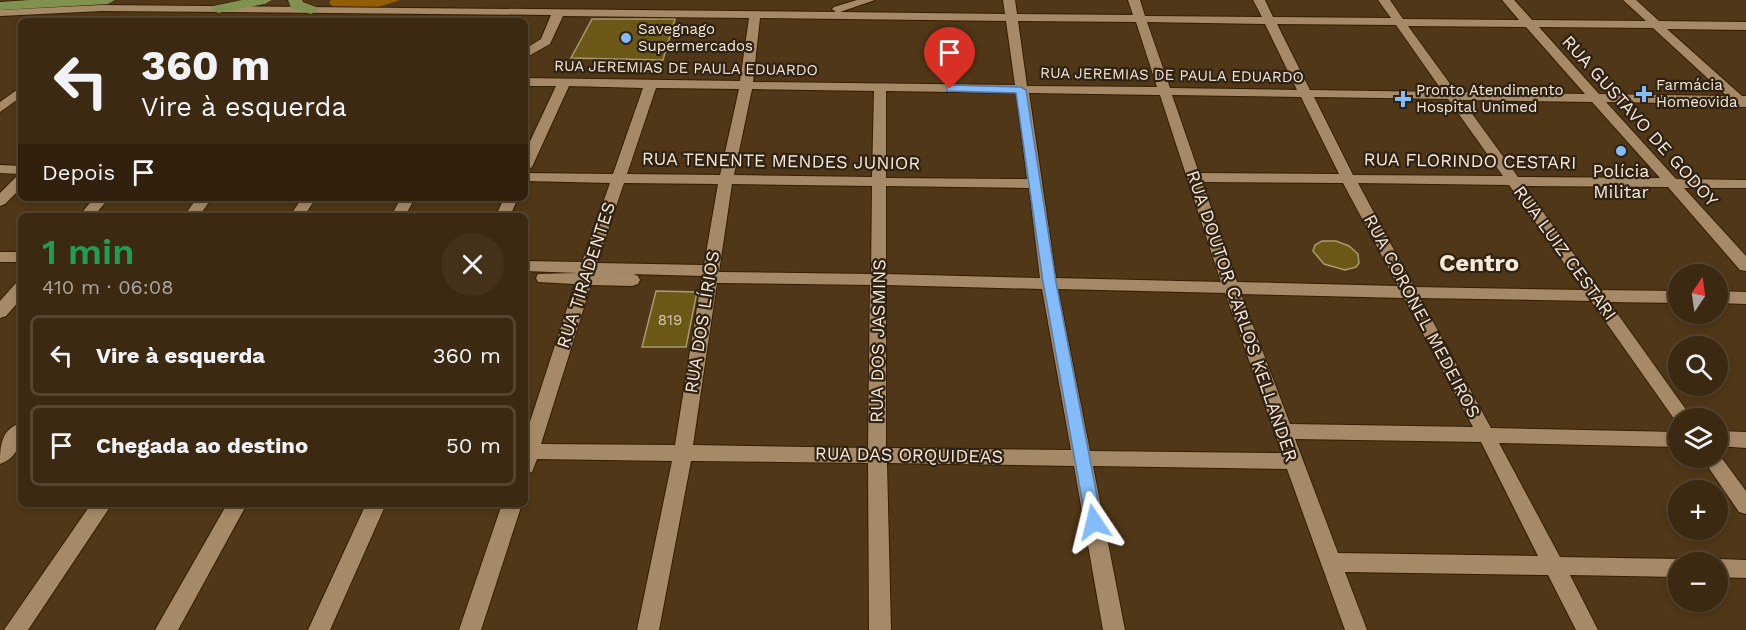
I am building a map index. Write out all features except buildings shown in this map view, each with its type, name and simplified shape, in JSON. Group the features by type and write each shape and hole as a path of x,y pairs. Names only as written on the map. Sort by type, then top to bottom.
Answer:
{"main road":[{"path":"0,1 26,0"},
{"path":"0,6 108,0"},
{"path":"214,9 264,0"},
{"path":"295,0 296,4 311,10"}],"street":[{"path":"1009,0 1049,282 1114,630"},
{"name":"RUA DOUTOR CARLOS KELLANDER","path":"1134,0 1231,289 1356,630"},
{"name":"RUA CORONEL MEDEIROS","path":"1259,0 1348,179 1486,435 1587,630"},
{"name":"RUA LUIZ CESTARI","path":"1384,0 1676,408"},
{"name":"RUA GUSTAVO DE GODOY","path":"1508,0 1746,266"},
{"path":"1629,0 1744,102"},
{"path":"836,15 837,12 865,1"},
{"path":"821,15 865,1"},
{"path":"0,13 102,8 560,11 1746,26"},
{"path":"198,18 214,9"},
{"path":"528,52 549,37 560,11"},
{"name":"RUA DOS LÍRIOS","path":"648,630 683,452 726,179 746,86 754,14"},
{"path":"528,38 549,37"},
{"name":"RUA JEREMIAS DE PAULA EDUARDO","path":"528,82 1744,102"},
{"path":"528,161 564,83"},
{"name":"RUA TIRADENTES","path":"528,453 651,84"},
{"name":"RUA DOS JASMINS","path":"880,88 877,455 880,630"},
{"path":"0,108 18,93"},
{"path":"0,169 18,170"},
{"name":"RUA TENENTE MENDES JUNIOR","path":"528,177 1035,184"},
{"name":"RUA FLORINDO CESTARI","path":"1193,177 1746,184"},
{"path":"0,201 18,183"},
{"path":"89,213 99,201"},
{"path":"193,213 203,201"},
{"path":"0,257 18,257"},
{"path":"528,266 587,273 1668,297"},
{"path":"0,268 18,268"},
{"path":"528,278 587,273"},
{"path":"0,312 18,291"},
{"path":"1728,297 1746,298"},
{"path":"1282,431 1668,439"},
{"path":"0,456 14,437"},
{"path":"1728,439 1746,440"},
{"name":"RUA DAS ORQUIDEAS","path":"528,456 683,452 1293,461"},
{"path":"1719,468 1746,506"},
{"path":"15,630 100,507"},
{"path":"166,630 235,507"},
{"path":"319,630 375,507"},
{"path":"470,630 511,507"},
{"path":"1331,562 1668,568"},
{"path":"1728,568 1746,569"}],"shaded area":[{"path":"331,0 400,0 375,8 336,9 329,3"}],"place":[{"name":"Savegnago Supermercados","path":"626,38"},
{"name":"Farmácia Homeovida","path":"1644,94"},
{"name":"Pronto Atendimento Hospital Unimed","path":"1403,99"},
{"name":"Polícia Militar","path":"1621,151"}],"district":[{"name":"Centro","path":"1479,263"}],"route":[{"path":"950,89 1021,90 1049,282 1094,522"}]}
